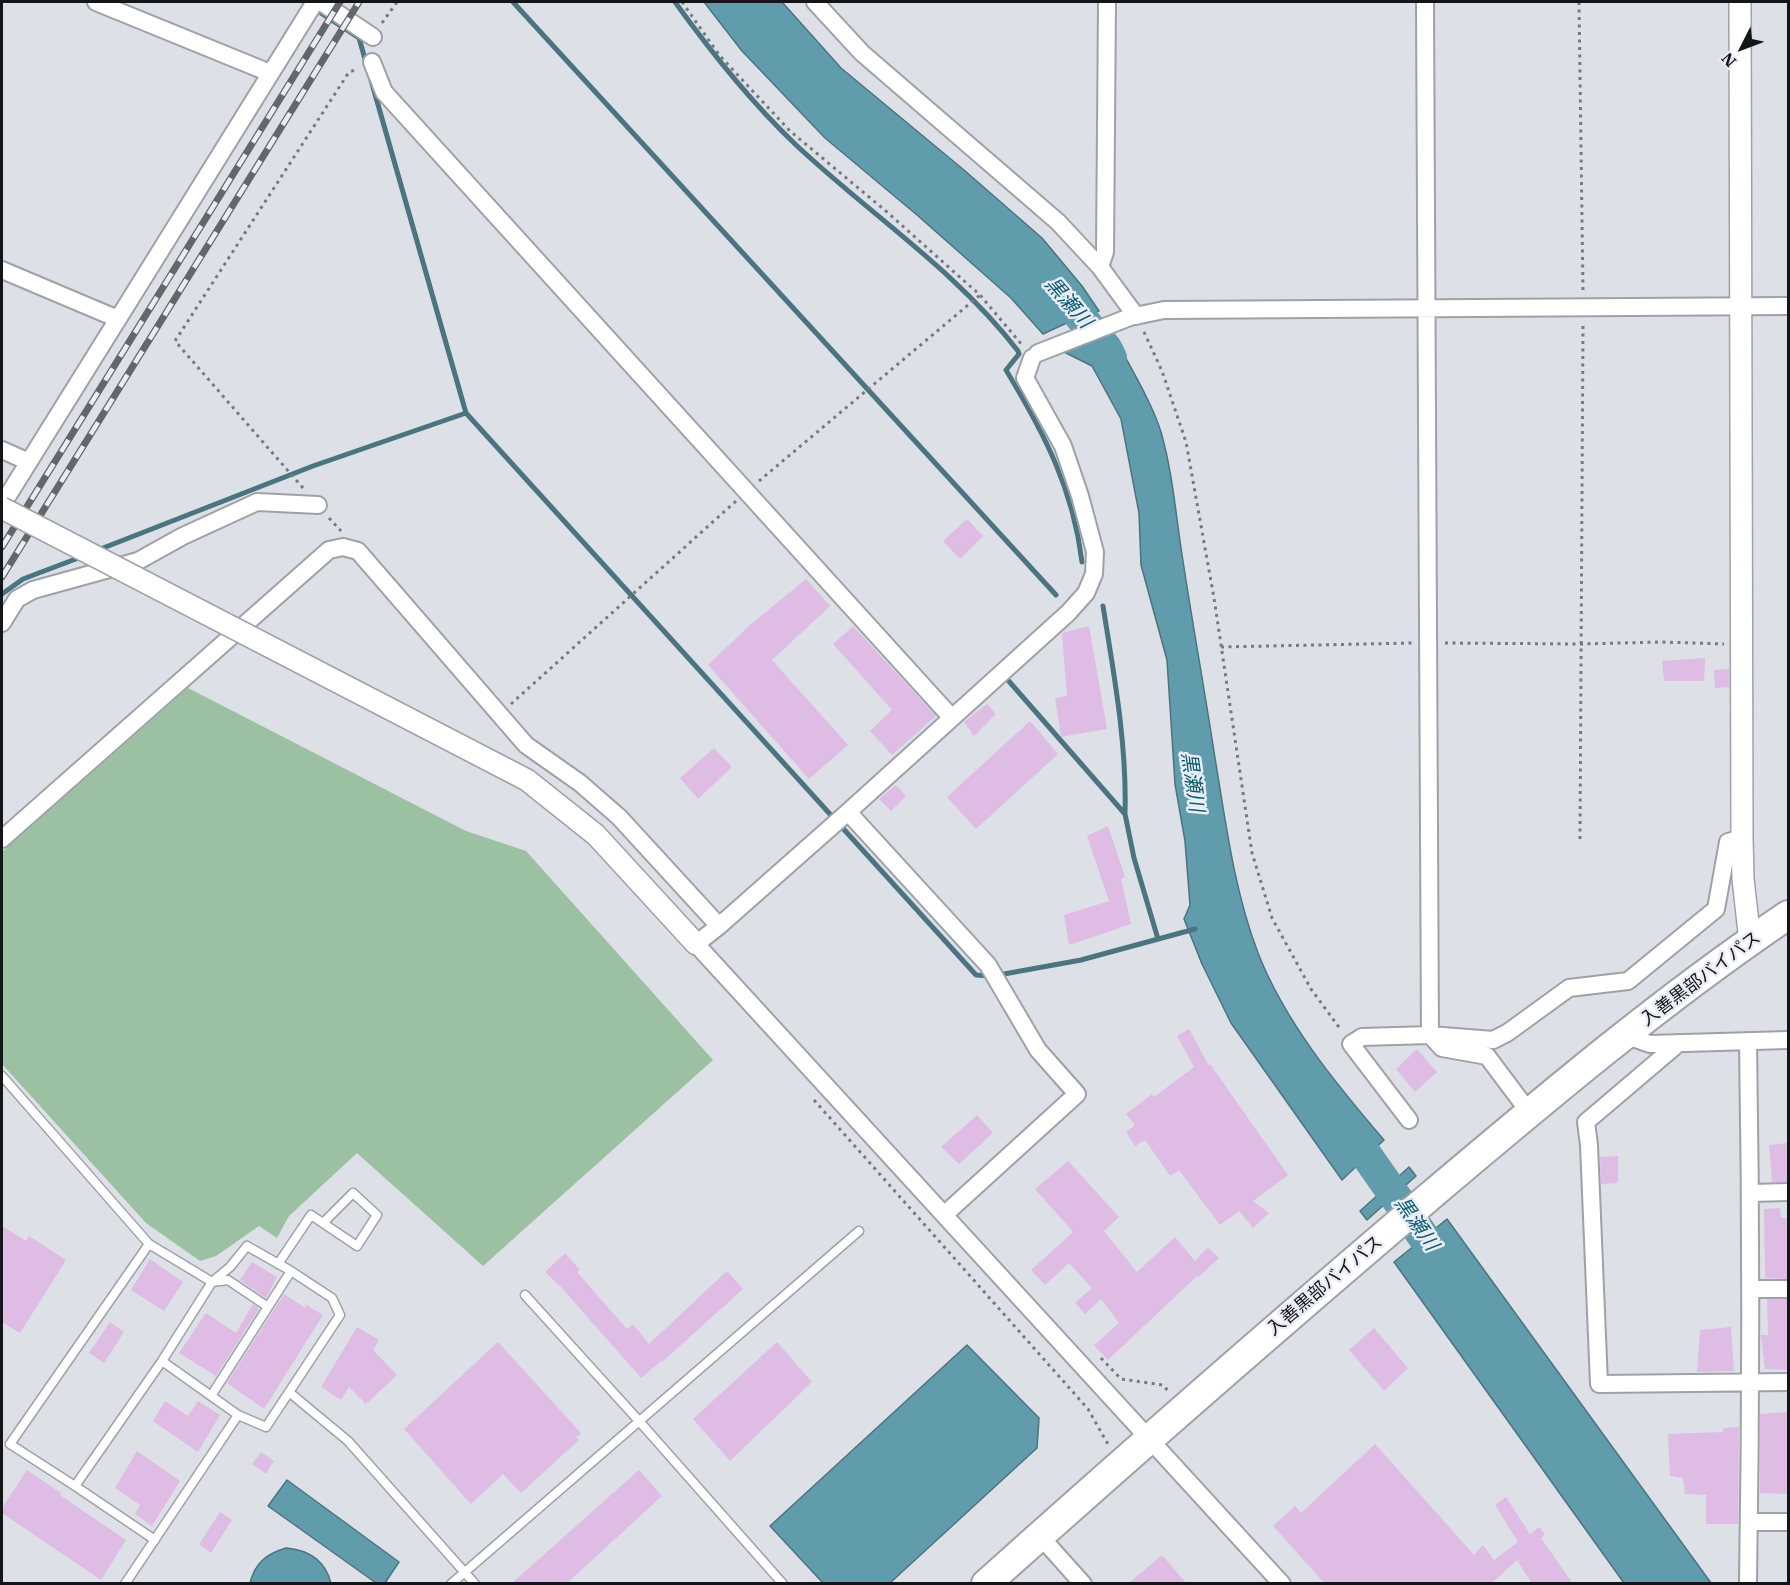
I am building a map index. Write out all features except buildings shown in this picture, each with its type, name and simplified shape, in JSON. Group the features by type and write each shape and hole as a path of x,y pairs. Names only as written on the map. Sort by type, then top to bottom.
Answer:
{"highway":[{"name":"入善黒部バイパス","path":"986,1584 1149,1439 1530,1112 1750,941 1788,915"}],"street":[{"path":"96,2 270,73"},
{"path":"315,2 2,507 527,780 596,835 1281,1584"},
{"path":"321,2 373,37"},
{"path":"815,2 862,53 1058,222 1100,267 1133,316"},
{"path":"1100,267 1105,252 1107,2"},
{"path":"1425,2 1430,1035 1442,1048 1487,1056 1530,1112"},
{"path":"1740,2 1742,838 1743,879 1750,941"},
{"path":"372,62 384,92 952,718"},
{"path":"2,270 118,319"},
{"path":"696,944 848,812 1068,613 1086,593 1094,574 1095,552 1080,496 1063,446 1024,378 1035,355 1133,316 1164,310 1788,306"},
{"path":"2,450 29,462"},
{"path":"2,623 17,599 33,590 138,561 183,536 257,502 318,505"},
{"path":"2,839 329,550 343,547 358,551 526,745 580,783 619,817 719,926"},
{"path":"848,812 988,965 1038,1050 1077,1094 944,1215"},
{"path":"1409,1120 1351,1044 1362,1036 1430,1035 1493,1040 1507,1033 1569,988 1628,981 1716,909 1728,842 1742,838"},
{"path":"1627,1036 1650,1044 1788,1040"},
{"path":"1748,1041 1751,1193 1748,1583"},
{"path":"1679,1043 1586,1122 1589,1144 1599,1384 1788,1382"},
{"path":"1751,1193 1788,1192"},
{"path":"1751,1289 1788,1290"},
{"path":"1749,1522 1788,1522"},
{"path":"1040,1536 1083,1584"}],"lane":[{"path":"2,1077 149,1244 212,1282 228,1280 268,1307"},
{"path":"278,1263 311,1215 357,1246 377,1215 353,1193 323,1223"},
{"path":"451,1584 859,1231"},
{"path":"149,1244 10,1444 155,1540"},
{"path":"75,1486 162,1361 212,1282 230,1267 247,1246 291,1270 332,1298 340,1315 266,1427 238,1415 162,1361"},
{"path":"211,1396 291,1270"},
{"path":"525,1295 783,1584"},
{"path":"289,1392 348,1441 475,1584"},
{"path":"126,1584 238,1415"}],"path":[{"path":"373,37 397,2"},
{"path":"682,2 720,56 790,130 980,295 1035,355"},
{"path":"1579,2 1584,307 1580,839"},
{"path":"343,547 342,532 175,341 349,72 372,62"},
{"path":"1133,316 1162,371 1186,442 1221,647 1252,852 1272,918 1311,989 1351,1044"},
{"path":"1221,647 1427,643 1582,645 1661,642 1740,645"},
{"path":"813,1099 1088,1408 1107,1444 1123,1462"}],"green space":[{"path":"188,688 466,831 526,851 713,1060 483,1266 357,1153 289,1216 277,1238 259,1226 216,1256 200,1261 146,1223 2,1064 2,852"}],"water":[{"path":"704,2 782,2 841,68 1042,238 1082,286 1099,311 1043,334 1011,298 825,138 742,51"},
{"path":"1113,334 1151,407 1165,448 1227,832 1243,905 1258,953 1269,979 1297,1028 1330,1074 1384,1140 1342,1180 1231,1023 1202,964 1184,919 1190,905 1185,841 1175,784 1167,660 1141,565 1139,513 1121,419 1092,366 1064,352"},
{"path":"1409,1167 1416,1176 1367,1220 1360,1211"},
{"path":"1447,1219 1711,1583 1624,1583 1394,1262"},
{"path":"967,1345 1039,1418 1037,1448 890,1583 823,1583 770,1526"},
{"path":"287,1480 399,1562 385,1583 376,1583 268,1506"},
{"path":"286,1548 302,1551 315,1558 325,1568 331,1583 250,1583 262,1560"}],"waterway":[{"path":"304,2 359,38 466,413 976,975 993,976 1081,960 1195,929"},
{"path":"513,2 1056,595"},
{"path":"675,2 732,76 778,128 967,294 1018,351 1019,354 1006,370 1033,416 1055,462 1072,510 1082,562"},
{"name":"黒瀬川","path":"1054,284 1106,348 1111,358"},
{"path":"98,550 313,466 466,413"},
{"path":"2,594 23,579 81,557"},
{"path":"1103,606 1122,736 1125,814"},
{"path":"1007,679 1125,814 1134,858 1158,939"},
{"name":"黒瀬川","path":"1343,1122 1449,1273"}],"railway":[{"path":"2,547 340,2"},
{"path":"2,577 359,2"}]}
